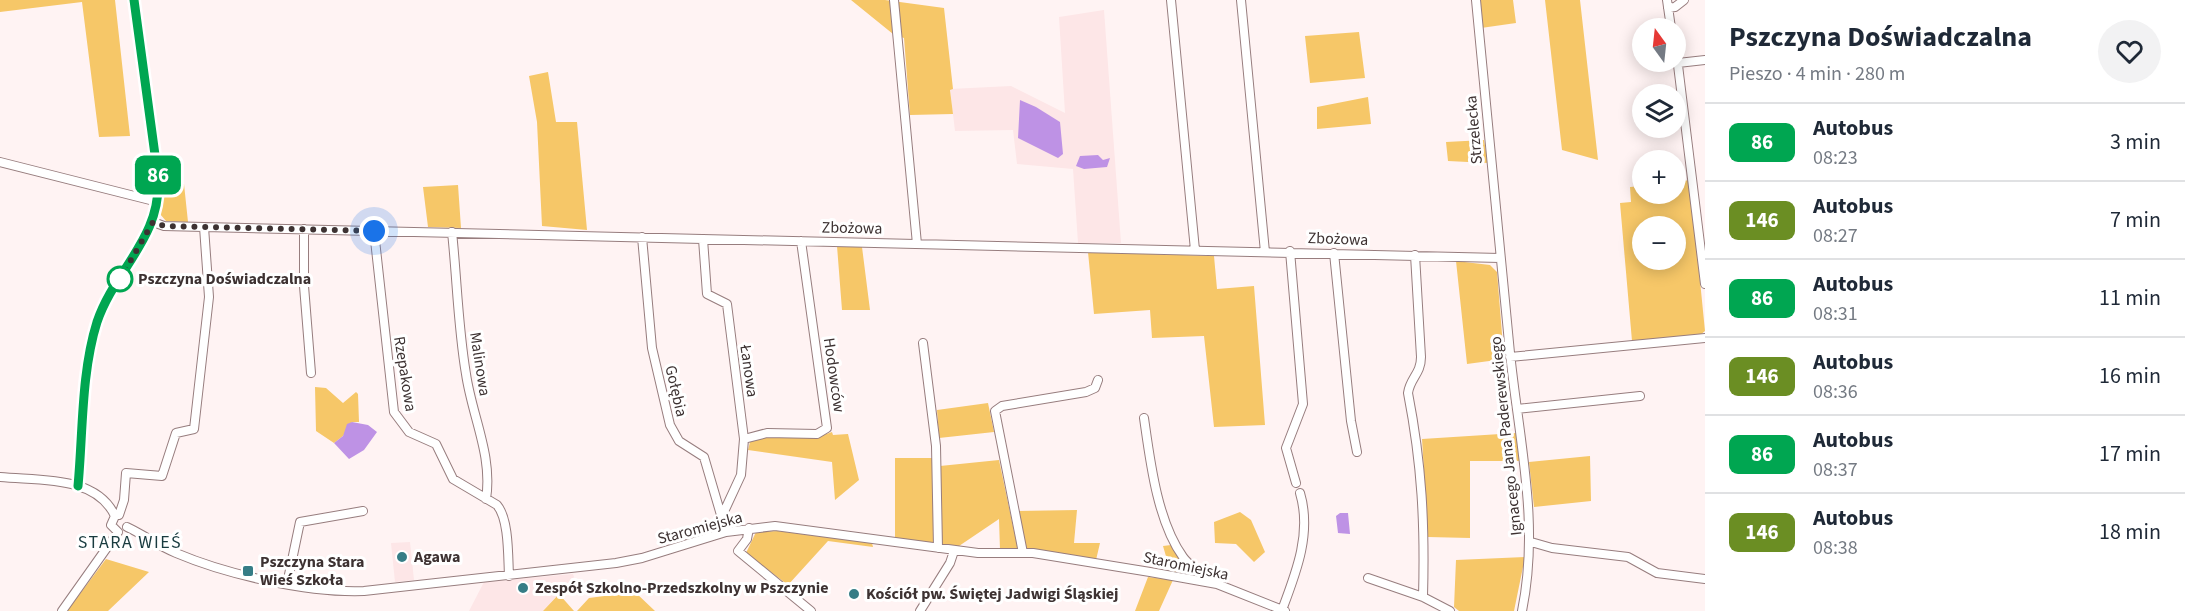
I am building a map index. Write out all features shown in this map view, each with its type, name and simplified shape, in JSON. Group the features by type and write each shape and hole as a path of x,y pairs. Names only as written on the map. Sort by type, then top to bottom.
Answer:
{"street":[{"path":"78,486 88,364 97,323 104,305 153,222 158,202 158,177 134,0"},
{"path":"894,0 917,244"},
{"path":"1171,0 1195,250"},
{"path":"1241,0 1265,252"},
{"name":"Strzelecka","path":"1476,0 1500,258"},
{"path":"1667,4 1676,7 1684,0"},
{"path":"1686,62 1705,60"},
{"path":"1679,72 1705,284"},
{"path":"0,162 158,202"},
{"name":"Zbożowa","path":"153,222 164,226 1290,251 1500,258"},
{"path":"118,532 111,525 124,500 126,473 162,476 176,434 195,429 210,285 204,227"},
{"path":"304,229 304,286 311,373"},
{"name":"Rzepakowa","path":"374,231 394,412 409,432 435,444 453,478 497,505 505,516 509,576"},
{"name":"Malinowa","path":"452,232 465,371 486,459 489,484 486,499"},
{"name":"Gołębia","path":"642,237 652,348 670,425 679,441 704,457 726,532"},
{"name":"Łanowa","path":"703,239 707,294 728,304 744,439 741,476 722,516"},
{"name":"Hodowców","path":"744,439 767,433 817,434 827,428 801,241"},
{"path":"1290,251 1303,405 1286,448 1296,483"},
{"path":"1334,253 1351,421 1357,452"},
{"path":"1415,255 1421,366 1419,373 1409,384 1408,393 1419,450 1424,503 1423,597"},
{"name":"Ignacego Jana Paderewskiego","path":"1500,258 1531,542 1522,611"},
{"path":"1510,357 1705,338"},
{"path":"923,343 936,446 938,548"},
{"path":"1023,553 995,411 1002,406 1086,392 1095,388 1098,380"},
{"path":"1517,409 1640,396"},
{"path":"1144,418 1150,458 1165,520 1178,549 1189,564 1209,582"},
{"path":"0,477 78,486 103,499 117,516 126,519 128,527 118,532 62,611"},
{"path":"1283,610 1302,552 1303,506 1300,494"},
{"path":"287,584 300,522 363,511"},
{"name":"Staromiejska","path":"128,527 178,554 287,584 330,592 364,591 509,576 633,560 726,532 749,528 785,527 954,551 992,554 1023,553 1209,582 1283,610"},
{"path":"749,528 747,539 738,551 811,611"},
{"path":"1531,542 1552,548 1628,557 1657,573 1705,579"},
{"path":"920,611 950,563 954,551"},
{"path":"1185,578 1189,564"},
{"path":"1368,578 1423,597 1450,611"}],"shaded area":[{"path":"0,0 115,0 130,136 99,137 82,2 0,12"},
{"path":"851,0 885,0 944,8 953,89 950,90 953,114 910,115 904,38 893,34"},
{"path":"1479,0 1513,0 1516,23 1481,28"},
{"path":"1545,0 1580,0 1598,160 1562,150"},
{"path":"1104,10 1121,243 1078,243 1073,169 1017,164 1013,130 955,131 950,89 1011,86 1065,113 1059,17"},
{"path":"1359,32 1365,78 1310,83 1305,36"},
{"path":"548,72 556,122 577,122 587,230 542,226 537,122 529,76"},
{"path":"1368,97 1371,124 1317,129 1317,107"},
{"path":"1020,100 1060,122 1063,154 1058,158 1018,138"},
{"path":"1484,140 1488,163 1448,161 1446,142"},
{"path":"1098,155 1103,160 1110,158 1107,167 1084,169 1076,166 1080,156"},
{"path":"1690,180 1705,331 1699,336 1632,341 1620,203 1631,202 1630,187 1632,187 1632,204 1686,204 1686,181"},
{"path":"184,184 188,222 166,221 160,214 162,186"},
{"path":"458,185 461,228 428,227 423,187"},
{"path":"837,246 862,247 870,310 842,310"},
{"path":"1088,252 1214,256 1217,289 1254,286 1265,425 1214,427 1204,336 1152,338 1150,310 1094,314"},
{"path":"1456,261 1490,265 1497,272 1504,359 1467,364"},
{"path":"315,387 326,388 343,403 356,392 358,394 359,422 352,422 343,436 334,443 316,431"},
{"path":"988,403 994,432 939,438 937,410"},
{"path":"352,422 368,425 377,432 364,450 349,459 334,443 343,436 347,424"},
{"path":"832,432 833,435 848,434 859,480 835,500 832,462 748,450 750,442 760,438 812,436"},
{"path":"1516,433 1520,461 1470,461 1470,538 1428,537 1422,439"},
{"path":"1590,456 1591,501 1534,507 1529,462"},
{"path":"895,458 933,458 935,546 895,538"},
{"path":"999,460 1018,550 1000,550 999,519 959,546 941,547 940,466"},
{"path":"1077,510 1074,543 1100,543 1096,560 1025,548 1017,511"},
{"path":"1240,512 1251,520 1265,552 1254,562 1236,544 1215,543 1214,522"},
{"path":"1340,513 1348,513 1350,534 1338,533 1336,516"},
{"path":"778,531 872,543 873,547 828,541 788,585 746,553 756,532"},
{"path":"410,542 414,580 395,582 391,543"},
{"path":"1171,545 1186,564 1184,575 1171,573 1163,546"},
{"path":"1525,557 1514,611 1459,611 1454,607 1456,560"},
{"path":"106,559 149,572 108,611 67,611"},
{"name":"Zespół Szkolno-Przedszkolny w Pszczynie","path":"573,574 574,577 543,611 469,611 484,582"},
{"path":"1148,577 1173,580 1159,611 1135,611"},
{"path":"635,592 655,611 577,611 589,598"},
{"path":"559,594 574,611 543,611"}],"bus line":[{"name":"86","path":"78,486 88,364 93,336 104,305 153,222 158,202 158,177 134,0"}],"place":[{"name":"Pszczyna Doświadczalna","path":"120,279"},
{"name":"Agawa","path":"402,557"},
{"name":"Pszczyna Stara Wieś Szkoła","path":"248,571"},
{"name":"Zespół Szkolno-Przedszkolny w Pszczynie","path":"523,588"},
{"name":"Kościół pw. Świętej Jadwigi Śląskiej","path":"854,594"}],"district":[{"name":"STARA WIEŚ","path":"130,542"}],"route":[{"path":"120,279 153,222 164,226 374,231"}]}
